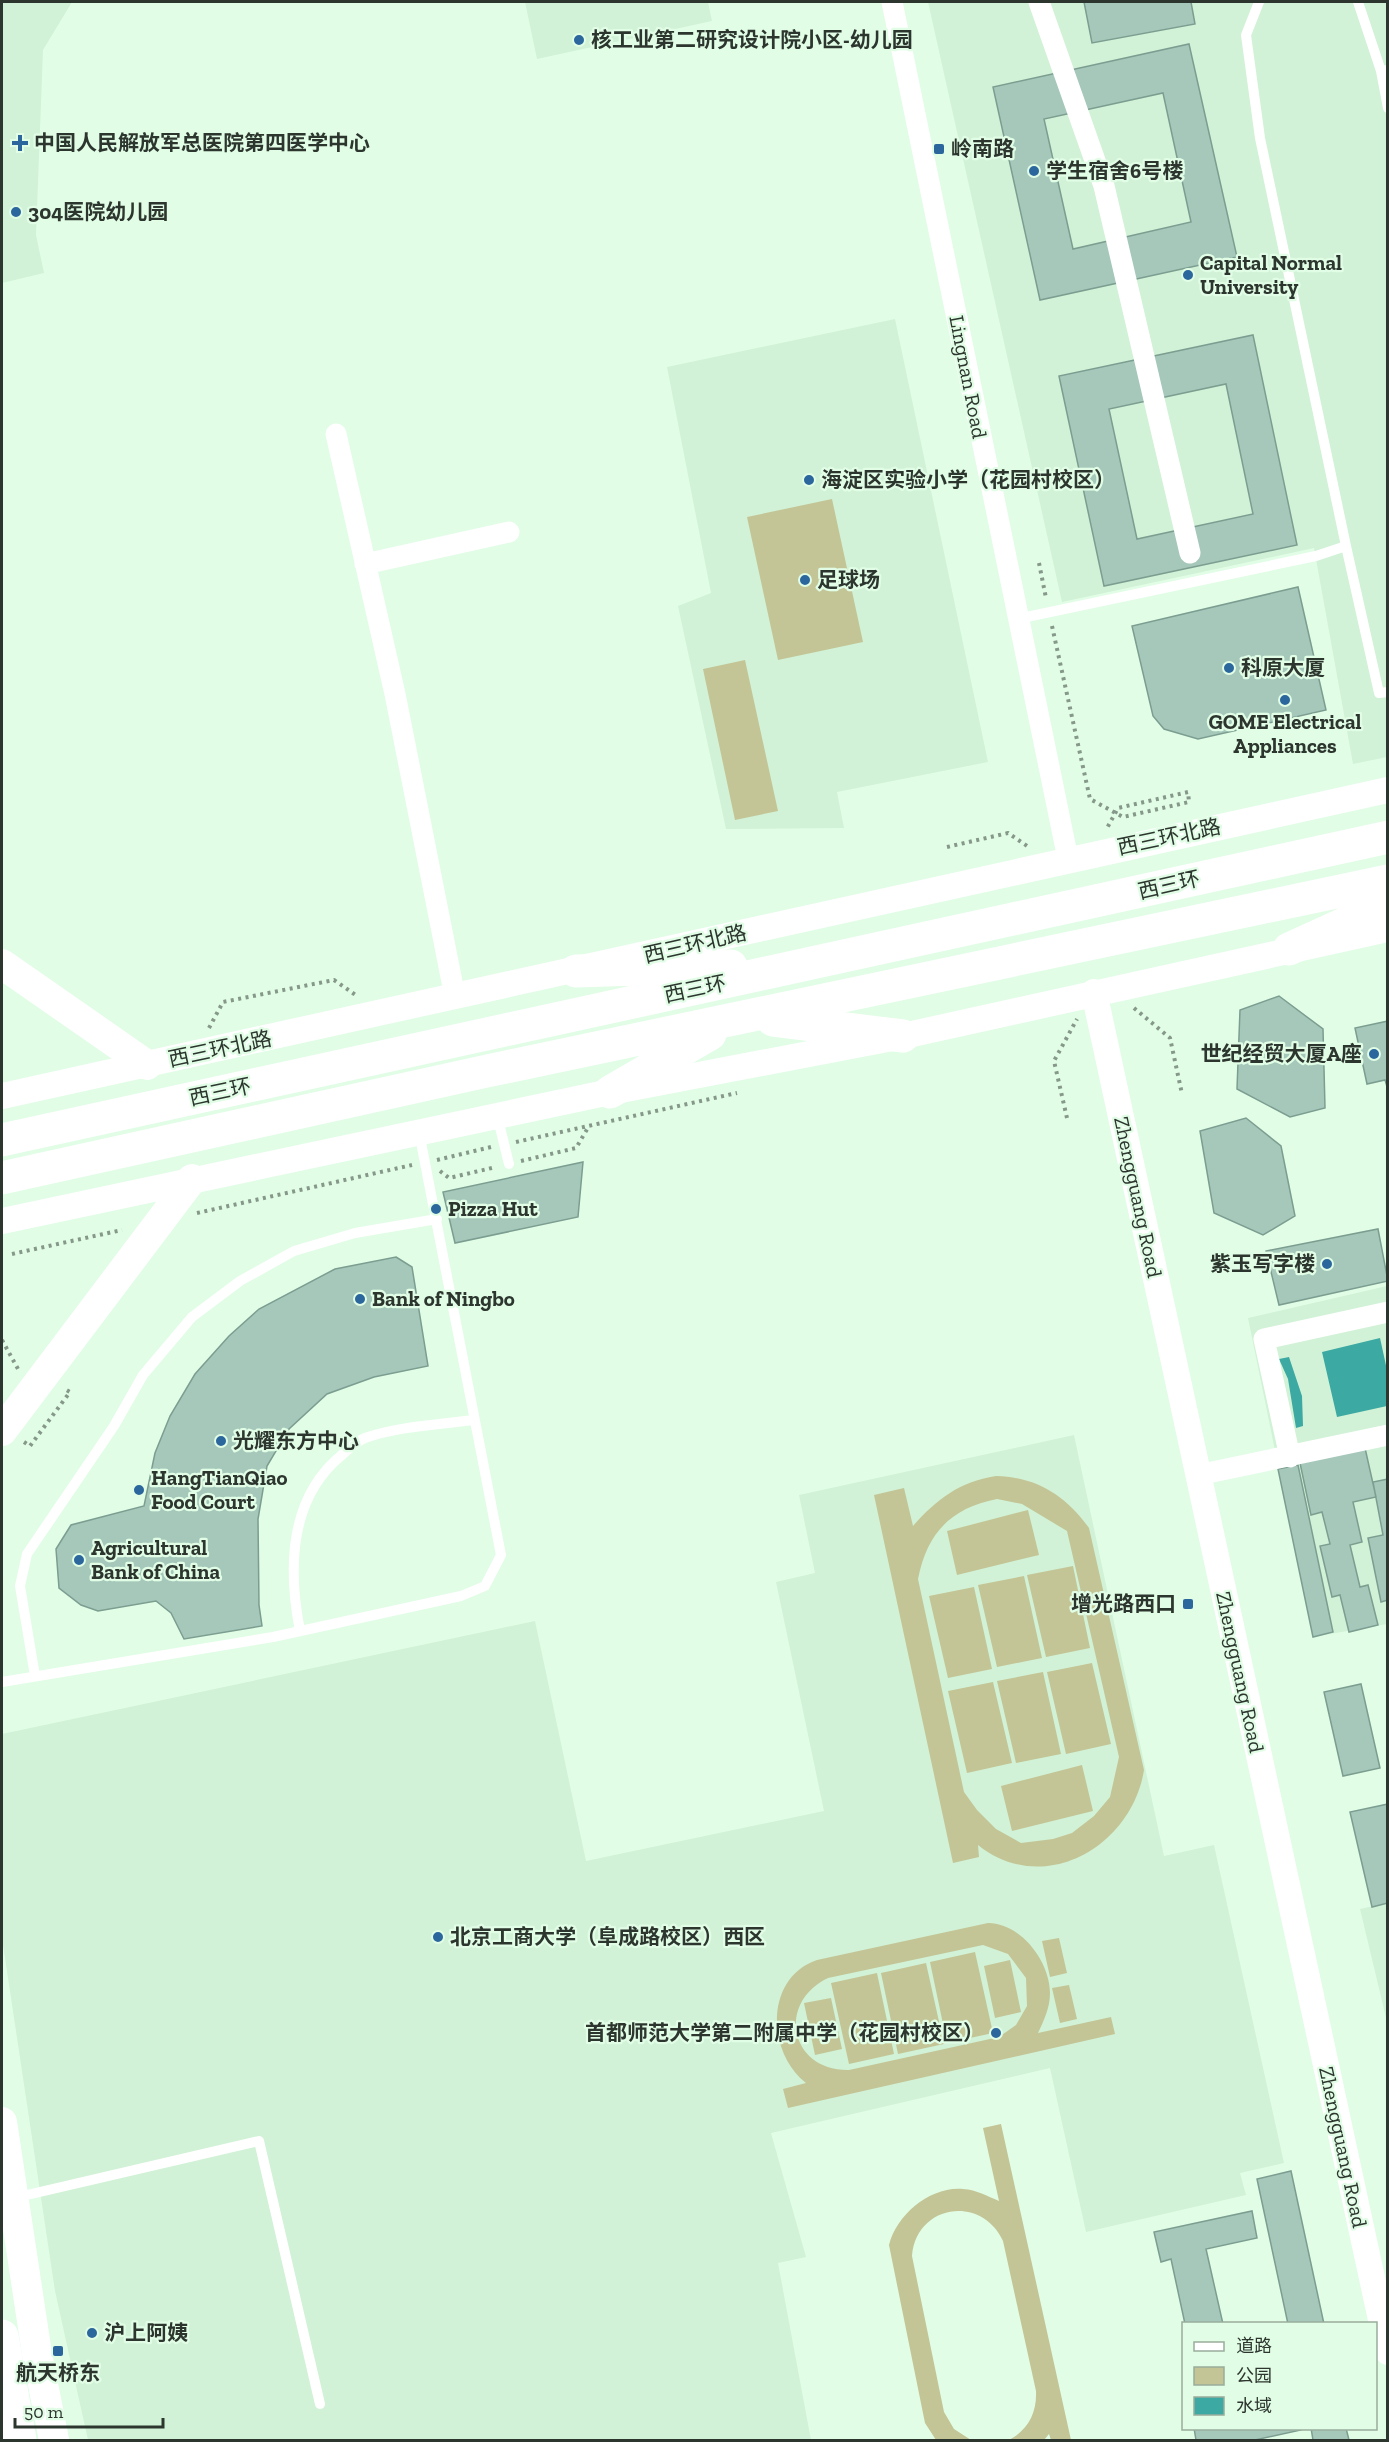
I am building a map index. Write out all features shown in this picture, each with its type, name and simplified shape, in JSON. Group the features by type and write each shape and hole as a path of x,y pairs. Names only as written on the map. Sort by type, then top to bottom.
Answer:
{"highway":[{"name":"西三环","path":"2,1140 479,1035 816,964 1388,837"},
{"name":"西三环","path":"2,1178 487,1071 741,1019 1388,880"},
{"path":"1289,950 1388,904"},
{"path":"576,971 816,964"},
{"path":"610,1092 741,1019 903,1036"},
{"path":"2,2336 20,2440"}],"main road":[{"path":"2,964 147,1065"},
{"path":"2,1431 192,1179"},
{"path":"2,2122 7,2199 54,2440"}],"street":[{"name":"Lingnan Road","path":"892,2 1068,859"},
{"path":"1039,2 1104,186 1190,553"},
{"path":"336,434 395,694 455,997"},
{"path":"365,564 509,532"},
{"name":"西三环北路","path":"2,1096 1388,790"},
{"path":"2,1221 419,1131 903,1036 1388,929"},
{"name":"Zhengguang Road","path":"1094,993 1388,2352"},
{"path":"1290,1457 1264,1339 1388,1311"},
{"path":"1198,1475 1388,1435"}],"lane":[{"path":"1259,2 1246,35 1260,138 1379,693 1388,692"},
{"path":"1358,2 1384,70 1388,108"},
{"path":"1017,619 1316,556 1346,546"},
{"path":"497,1115 508,1164"},
{"path":"2,1682 300,1631 461,1596 485,1586 501,1555 473,1420 427,1162 419,1131"},
{"path":"35,1676 20,1586 27,1554 114,1426 142,1375 192,1317 240,1281 294,1251 355,1233 437,1219"},
{"path":"300,1631 292,1593 292,1556 303,1506 329,1466 362,1438 402,1429 473,1420"},
{"path":"7,2199 259,2141 320,2404"}],"path":[{"path":"1039,563 1090,799 1123,817 1189,802 1188,792 1118,808"},
{"path":"946,846 1008,833"},
{"path":"195,1054 223,1002 334,980 382,1013"},
{"path":"1170,1038 1182,1094"},
{"path":"1054,1061 1067,1118"},
{"path":"12,1254 745,1091"},
{"path":"30,1446 70,1392"}],"shaded area":[{"name":"中国人民解放军总医院第四医学中心","path":"2,2 72,2 43,50 36,235 44,273 2,283"},
{"name":"核工业第二研究设计院小区-幼儿园","path":"525,2 708,2 712,21 537,59"},
{"name":"Capital Normal University","path":"928,2 1387,2 1387,757 1353,764 1314,548 1062,602"},
{"name":"海淀区实验小学（花园村校区）","path":"895,319 988,762 837,792 844,828 726,829 678,606 711,593 667,367"},
{"path":"1387,1286 1387,1624 1313,1637 1248,1318"},
{"name":"北京工商大学（阜成路校区）西区","path":"1074,1435 1164,1856 1214,1845 1284,2163 1240,2173 1246,2195 1086,2232 1050,2068 771,2133 806,2257 778,2263 811,2440 88,2440 55,2291 2,1938 2,1734 535,1621 586,1861 824,1811 776,1582 815,1573 799,1495"},
{"path":"1387,1903 1387,2022 1360,1909"}],"green space":[{"name":"足球场","path":"832,499 863,642 778,660 747,517"},
{"path":"745,660 778,811 735,820 703,669"},
{"path":"996,1476 1011,1477 1037,1484 1071,1507 1089,1528 1144,1770 1136,1797 1122,1821 1104,1841 1081,1856 1056,1865 1030,1866 1004,1860 978,1845 979,1857 953,1863 874,1495 904,1488 913,1526 950,1493","holes":["997,1499 1022,1504 1067,1531 1119,1757 1110,1797 1094,1816 1072,1833 1053,1839 1021,1843 996,1829 977,1810 964,1792 918,1579 928,1548 935,1536 954,1516 981,1503"]},
{"path":"1028,1510 1039,1555 957,1575 947,1531"},
{"path":"1073,1566 1090,1648 1046,1657 1027,1575"},
{"path":"1024,1576 1042,1658 997,1667 978,1585"},
{"path":"974,1587 992,1669 948,1678 929,1596"},
{"path":"1092,1663 1111,1744 1066,1754 1047,1672"},
{"path":"1043,1672 1061,1754 1016,1763 997,1681"},
{"path":"993,1682 1012,1763 967,1773 948,1691"},
{"path":"1082,1765 1093,1811 1012,1831 1001,1786"},
{"path":"988,1923 1000,1925 1022,1937 1039,1957 1045,1969 1049,1981 1050,1998 1038,2033 1111,2017 1115,2034 788,2108 783,2089 806,2083 793,2070 778,2036 777,2017 780,1999 787,1983 800,1969 817,1960","holes":["983,1945 1008,1954 1026,1978 1027,2006 1016,2025 999,2037 849,2070 829,2067 814,2060 803,2048 797,2034 796,2018 801,2003 812,1989 828,1978"]},
{"path":"1059,1938 1067,1973 1050,1977 1042,1941"},
{"path":"975,1952 993,2033 947,2043 930,1962"},
{"path":"1010,1960 1021,2012 995,2018 984,1966"},
{"path":"926,1963 944,2044 898,2054 881,1973"},
{"path":"877,1973 894,2054 849,2064 831,1983"},
{"path":"1069,1985 1077,2019 1060,2023 1052,1988"},
{"path":"831,1998 842,2049 815,2055 804,2003"},
{"path":"1001,2124 1071,2440 1051,2440 1049,2434 1044,2440 1009,2440 1016,2436 1030,2420 1035,2407 1036,2391 1003,2241 993,2226 980,2216 966,2212 951,2212 937,2216 925,2226 916,2239 912,2256 944,2412 954,2429 971,2440 936,2440 925,2423 889,2245 899,2223 907,2213 917,2204 939,2192 963,2189 999,2201 983,2128"}],"water":[{"path":"1380,1338 1387,1370 1387,1406 1337,1417 1322,1352"},
{"path":"1289,1357 1302,1396 1303,1426 1296,1428 1288,1379 1279,1359"}],"building":[{"path":"1084,2 1191,2 1195,24 1092,43"},
{"name":"学生宿舍6号楼","path":"1189,44 1237,257 1040,300 993,87","holes":["1163,93 1191,222 1073,249 1044,119"]},
{"path":"1253,335 1297,545 1104,586 1059,376","holes":["1226,384 1253,514 1137,539 1109,409"]},
{"name":"科原大厦","path":"1298,587 1326,710 1198,739 1164,729 1153,716 1132,626"},
{"path":"1279,996 1323,1029 1325,1108 1290,1117 1237,1089 1240,1010"},
{"name":"世纪经贸大厦A座","path":"1388,1021 1388,1090 1385,1080 1367,1084 1355,1028"},
{"path":"1246,1118 1281,1146 1295,1216 1263,1235 1214,1213 1200,1131"},
{"path":"583,1162 578,1217 455,1243 443,1192"},
{"name":"紫玉写字楼","path":"1378,1229 1388,1281 1279,1305 1266,1251"},
{"name":"光耀东方中心","path":"396,1257 412,1267 428,1366 374,1377 327,1394 289,1429 267,1466 258,1519 259,1605 262,1626 184,1639 171,1613 156,1601 98,1611 81,1605 59,1588 56,1549 71,1525 144,1506 155,1453 170,1416 195,1374 229,1336 259,1309 335,1269"},
{"path":"1365,1448 1376,1497 1353,1502 1362,1542 1350,1545 1360,1587 1368,1585 1378,1625 1349,1632 1340,1595 1332,1597 1320,1546 1330,1544 1322,1512 1311,1515 1300,1463"},
{"path":"1298,1465 1333,1632 1313,1637 1278,1469"},
{"path":"1388,1479 1388,1600 1381,1602 1368,1538 1383,1535 1373,1482"},
{"path":"1361,1684 1380,1768 1343,1776 1324,1692"},
{"path":"1388,1804 1388,1903 1372,1907 1350,1812"},
{"path":"1291,2171 1324,2322 1288,2322 1257,2179"},
{"path":"1252,2211 1257,2238 1206,2249 1223,2322 1185,2322 1171,2259 1161,2262 1154,2232"},
{"path":"1194,2430 1301,2430 1255,2440 1196,2440"},
{"path":"1311,2430 1346,2430 1349,2440 1313,2440"}],"place":[{"name":"核工业第二研究设计院小区-幼儿园","path":"579,40"},
{"name":"中国人民解放军总医院第四医学中心","path":"20,143"},
{"name":"岭南路","path":"939,149"},
{"name":"学生宿舍6号楼","path":"1034,171"},
{"name":"304医院幼儿园","path":"16,212"},
{"name":"Capital Normal University","path":"1188,275"},
{"name":"海淀区实验小学（花园村校区）","path":"809,480"},
{"name":"足球场","path":"805,580"},
{"name":"科原大厦","path":"1229,668"},
{"name":"GOME Electrical Appliances","path":"1285,700"},
{"name":"世纪经贸大厦A座","path":"1374,1054"},
{"name":"Pizza Hut","path":"436,1209"},
{"name":"紫玉写字楼","path":"1327,1264"},
{"name":"Bank of Ningbo","path":"360,1299"},
{"name":"光耀东方中心","path":"221,1441"},
{"name":"HangTianQiao Food Court","path":"139,1490"},
{"name":"Agricultural Bank of China","path":"79,1560"},
{"name":"增光路西口","path":"1188,1604"},
{"name":"北京工商大学（阜成路校区）西区","path":"438,1937"},
{"name":"首都师范大学第二附属中学（花园村校区）","path":"996,2033"},
{"name":"沪上阿姨","path":"92,2333"},
{"name":"航天桥东","path":"58,2351"}]}
